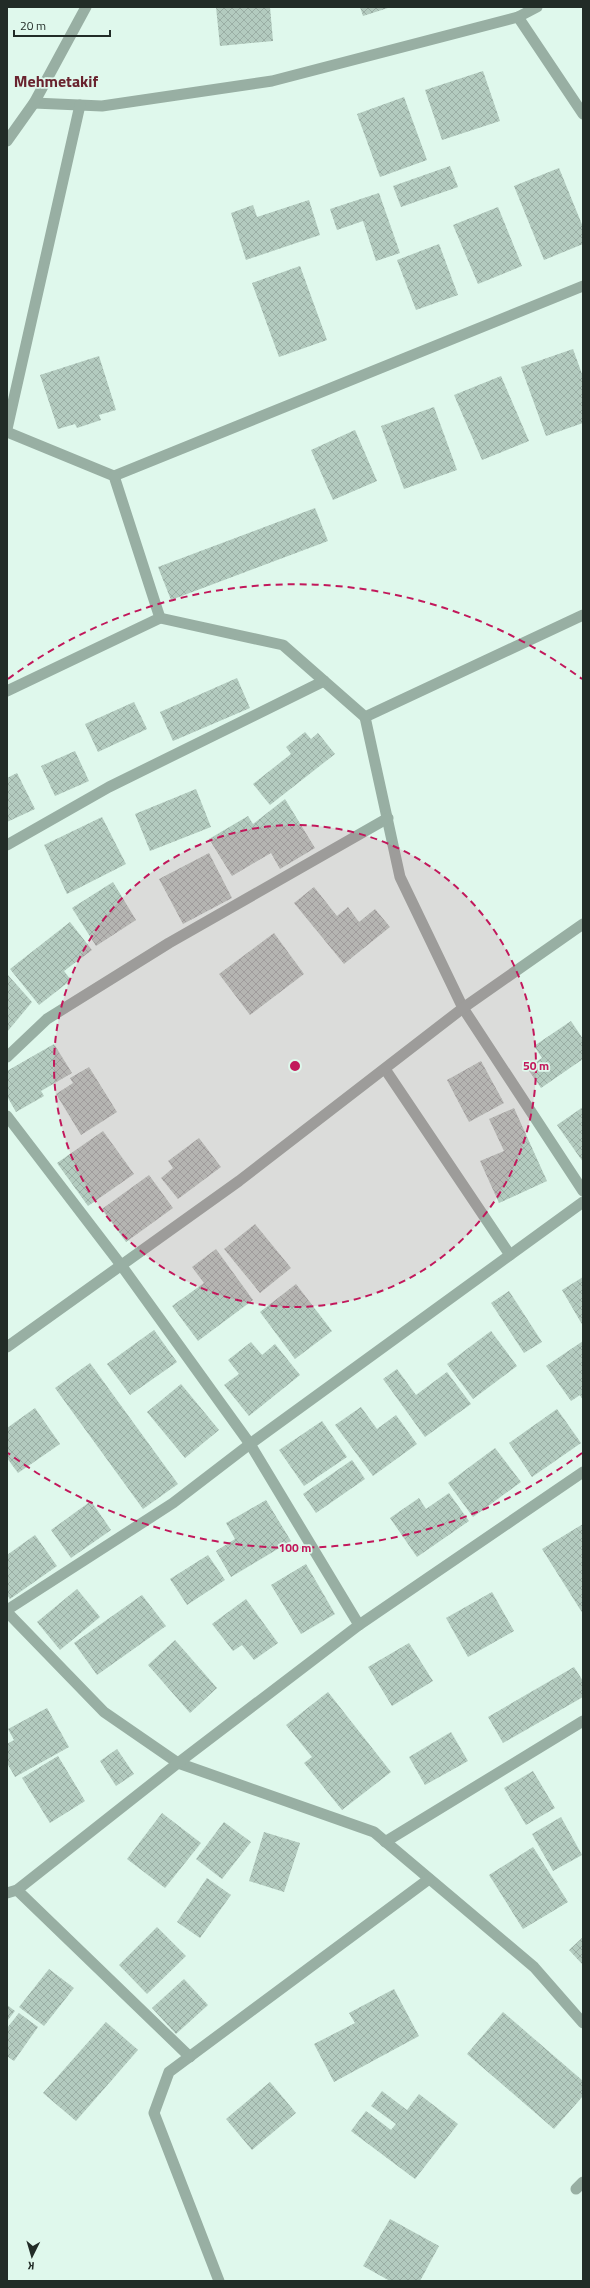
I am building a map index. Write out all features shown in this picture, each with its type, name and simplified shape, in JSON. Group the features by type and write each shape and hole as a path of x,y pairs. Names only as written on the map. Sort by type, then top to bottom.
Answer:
{"street":[{"path":"7,141 34,103 86,7"},
{"path":"34,103 102,106 272,81 518,17 537,7"},
{"path":"518,17 583,114"},
{"path":"80,105 7,430 114,476 583,286"},
{"path":"114,476 160,618"},
{"path":"365,716 583,615"},
{"path":"7,691 160,618 282,645 365,716 400,877 463,1008 583,1191"},
{"path":"7,845 109,787 324,681"},
{"path":"7,1057 47,1019 169,943 388,818"},
{"path":"7,1347 239,1181 463,1008 583,924"},
{"path":"385,1069 510,1255"},
{"path":"7,1116 121,1265 250,1444 359,1625"},
{"path":"583,1202 250,1444 173,1503 7,1611 104,1712 178,1763 374,1832 534,1967 583,2023"},
{"path":"190,2057 12,1891 359,1625 583,1472"},
{"path":"385,1842 583,1721"},
{"path":"219,2281 154,2113 169,2072 430,1879"}],"building":[{"path":"216,7 270,7 273,41 220,46"},
{"path":"360,7 391,7 363,16"},
{"path":"483,71 500,121 442,140 425,90"},
{"path":"404,97 427,160 380,177 357,114"},
{"path":"450,166 458,187 401,207 393,186"},
{"path":"559,168 583,227 583,244 544,260 514,186"},
{"path":"379,193 400,253 376,261 363,221 337,230 330,209"},
{"path":"309,200 320,235 246,260 231,213 253,205 257,217"},
{"path":"498,207 522,266 478,284 453,225"},
{"path":"439,244 458,295 416,310 397,260"},
{"path":"300,266 327,340 279,357 252,283"},
{"path":"573,349 583,377 583,423 546,436 521,367"},
{"path":"99,356 116,410 99,415 101,420 77,428 75,424 58,429 40,375"},
{"path":"501,376 529,441 482,460 454,395"},
{"path":"434,407 457,470 404,489 381,426"},
{"path":"355,430 377,481 333,500 311,450"},
{"path":"315,508 328,541 171,600 158,567"},
{"path":"237,678 250,708 173,741 160,712"},
{"path":"134,702 147,729 98,752 85,724"},
{"path":"305,732 311,739 318,733 335,754 270,805 253,784 291,754 286,747"},
{"path":"75,751 89,781 55,796 41,766"},
{"path":"17,773 35,809 7,822 7,778"},
{"path":"196,789 211,827 150,851 135,814"},
{"path":"285,799 315,848 280,869 271,853 232,876 209,839 248,816 253,824"},
{"path":"102,817 126,864 67,894 44,845"},
{"path":"209,853 232,898 183,924 159,879"},
{"path":"113,882 136,920 96,946 72,908"},
{"path":"314,887 337,916 348,907 359,922 375,909 390,927 344,964 294,903"},
{"path":"70,922 92,950 64,971 71,980 39,1005 10,969"},
{"path":"274,933 304,974 250,1015 219,974"},
{"path":"7,974 32,1002 7,1032"},
{"path":"571,1021 583,1039 583,1059 541,1088 527,1068 542,1058 534,1046"},
{"path":"54,1044 72,1073 41,1091 44,1096 16,1112 7,1096 7,1071"},
{"path":"481,1061 504,1103 469,1122 447,1080"},
{"path":"89,1067 117,1112 81,1135 56,1094 73,1083 70,1078"},
{"path":"583,1107 583,1162 557,1125"},
{"path":"514,1108 547,1181 499,1203 480,1161 504,1151 489,1119"},
{"path":"103,1131 134,1174 88,1206 57,1163"},
{"path":"199,1138 221,1167 178,1199 161,1178 173,1168 168,1161"},
{"path":"149,1175 173,1208 126,1242 102,1209"},
{"path":"255,1224 291,1268 260,1293 224,1249"},
{"path":"216,1249 253,1300 198,1341 172,1306 204,1283 192,1267"},
{"path":"583,1277 583,1326 562,1290"},
{"path":"296,1284 332,1331 295,1359 260,1312"},
{"path":"509,1291 542,1342 524,1353 491,1303"},
{"path":"154,1330 177,1362 130,1395 107,1364"},
{"path":"491,1331 517,1366 473,1399 447,1364"},
{"path":"583,1341 583,1400 580,1395 571,1401 546,1366"},
{"path":"251,1342 262,1355 275,1344 300,1375 249,1416 224,1385 239,1374 228,1360"},
{"path":"90,1363 178,1484 143,1509 55,1388"},
{"path":"397,1369 416,1395 447,1372 471,1404 425,1437 383,1379"},
{"path":"181,1384 219,1430 185,1458 147,1412"},
{"path":"361,1407 377,1429 396,1415 417,1444 373,1476 335,1425"},
{"path":"35,1408 60,1444 18,1473 7,1458 7,1428"},
{"path":"557,1409 581,1443 532,1477 509,1443"},
{"path":"322,1421 347,1457 304,1486 279,1450"},
{"path":"495,1448 521,1482 473,1517 448,1483"},
{"path":"352,1460 365,1479 316,1513 303,1494"},
{"path":"449,1493 469,1521 417,1557 390,1518 419,1498 426,1509"},
{"path":"266,1500 291,1541 231,1577 216,1551 235,1539 226,1523"},
{"path":"91,1501 111,1530 71,1558 51,1530"},
{"path":"583,1524 583,1614 542,1549"},
{"path":"35,1535 57,1566 10,1599 7,1595 7,1555"},
{"path":"208,1555 225,1580 187,1605 170,1579"},
{"path":"306,1564 335,1614 301,1634 271,1585"},
{"path":"77,1589 100,1617 60,1650 37,1622"},
{"path":"492,1592 514,1631 468,1657 446,1618"},
{"path":"142,1595 166,1626 97,1675 74,1643"},
{"path":"246,1599 278,1643 254,1660 242,1645 233,1651 212,1624"},
{"path":"175,1640 217,1688 190,1713 148,1665"},
{"path":"409,1643 433,1681 392,1706 368,1667"},
{"path":"574,1667 583,1681 583,1697 503,1743 488,1717"},
{"path":"328,1692 391,1772 342,1810 304,1763 312,1757 286,1725"},
{"path":"47,1708 69,1747 15,1777 7,1763 7,1744 14,1740 8,1729"},
{"path":"451,1732 468,1761 425,1785 409,1757"},
{"path":"117,1749 134,1774 116,1786 100,1761"},
{"path":"58,1756 85,1801 50,1823 22,1778"},
{"path":"533,1771 555,1808 526,1825 504,1788"},
{"path":"162,1813 201,1843 165,1888 127,1859"},
{"path":"561,1817 582,1855 553,1871 532,1834"},
{"path":"224,1822 251,1842 222,1879 196,1859"},
{"path":"264,1832 300,1843 284,1892 249,1881"},
{"path":"533,1847 568,1902 523,1929 489,1875"},
{"path":"207,1878 231,1895 200,1938 177,1922"},
{"path":"157,1927 186,1956 147,1994 119,1965"},
{"path":"583,1937 583,1965 569,1950"},
{"path":"49,1969 74,1988 44,2026 19,2007"},
{"path":"184,1979 208,2005 176,2034 152,2008"},
{"path":"394,1989 419,2036 334,2082 314,2044 355,2023 349,2013"},
{"path":"7,2005 15,2011 7,2021"},
{"path":"503,2012 583,2081 583,2096 554,2129 467,2054"},
{"path":"19,2013 38,2027 14,2061 7,2056 7,2028"},
{"path":"106,2022 138,2050 76,2121 43,2093"},
{"path":"270,2082 296,2113 252,2150 226,2119"},
{"path":"382,2091 407,2110 419,2094 458,2124 415,2179 351,2131 366,2111 391,2130 396,2124 371,2106"},
{"path":"390,2219 439,2246 420,2281 390,2281 363,2266"}],"district":[{"name":"Mehmetakif","path":"56,81"}]}
